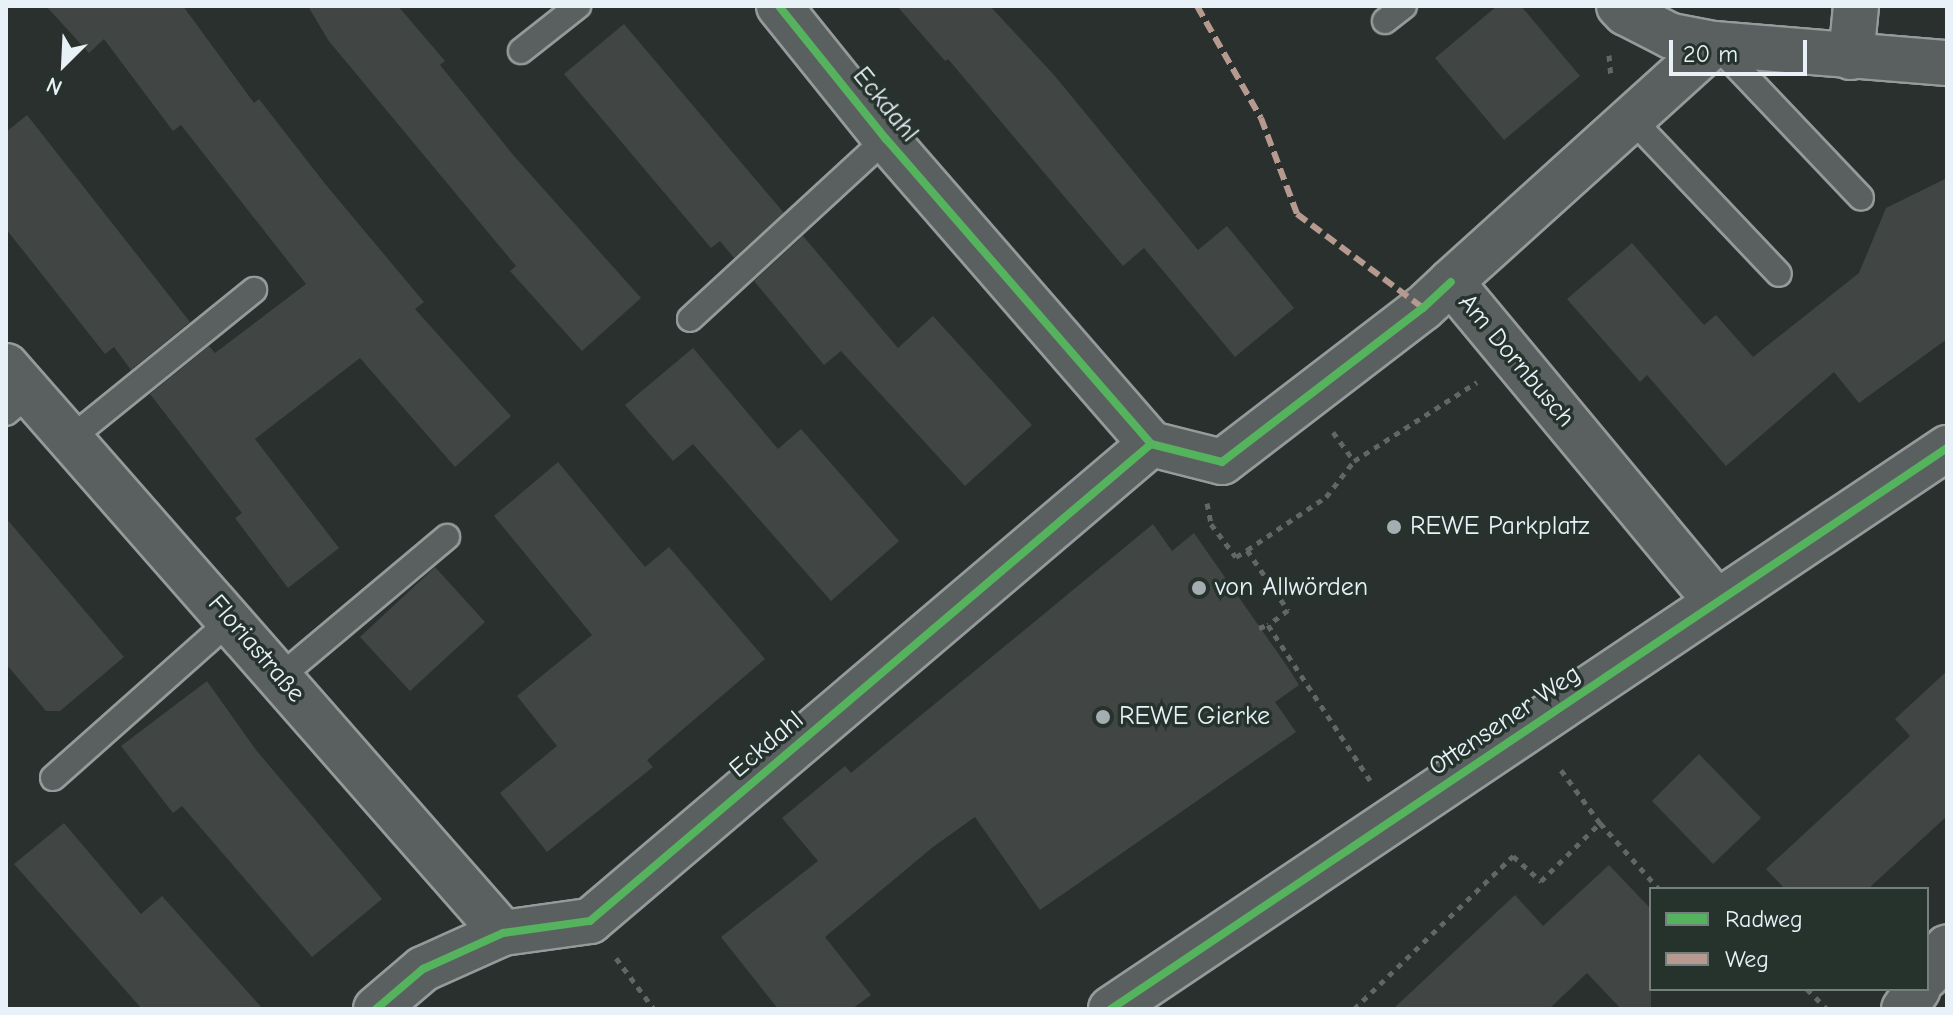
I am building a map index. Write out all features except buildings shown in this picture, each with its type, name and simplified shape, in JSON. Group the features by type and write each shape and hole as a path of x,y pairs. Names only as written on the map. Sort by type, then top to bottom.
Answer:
{"street":[{"name":"Eckdahl","path":"590,921 1151,444 886,139 779,6"},
{"path":"1619,6 1626,13 1671,36 1714,44 1947,63"},
{"path":"1851,57 1856,6"},
{"name":"Am Dornbusch","path":"1714,44 1451,282 1717,602"},
{"path":"1151,444 1222,462 1423,308 1451,282"},
{"name":"Floriastraße","path":"14,391 70,439 503,933"},
{"name":"Ottensener Weg","path":"1111,1009 1933,456"},
{"path":"376,1009 423,969 503,933 590,921"},
{"path":"1929,973 1947,947"},
{"path":"1904,1009 1917,991"}],"lane":[{"path":"521,51 578,6"},
{"path":"1714,44 1861,198"},
{"path":"1630,117 1779,274"},
{"path":"690,319 886,139"},
{"path":"70,439 254,290"},
{"path":"280,677 447,537"},
{"path":"53,778 231,620"}],"path":[{"path":"1204,491 1211,524 1236,557 1326,497 1354,461 1478,382"},
{"path":"1330,427 1354,461"},
{"path":"1247,550 1288,610 1259,628"},
{"path":"1268,625 1365,772"},
{"path":"1561,770 1600,823 1657,887"},
{"path":"1354,1009 1513,856 1541,881 1600,823"},
{"path":"590,921 654,1009"},
{"path":"1809,991 1827,1009"}],"marked path":[{"path":"1197,6 1261,118 1297,214 1423,308"}],"cycle path":[{"path":"779,6 886,139 1151,444 1222,462 1423,308 1451,282"},
{"path":"376,1009 423,969 503,933 590,921 1151,444"},
{"path":"1111,1009 1947,448"}],"place":[{"name":"REWE Parkplatz","path":"1394,527"},
{"name":"von Allwörden","path":"1199,588"},
{"name":"REWE Gierke","path":"1103,717"}]}
